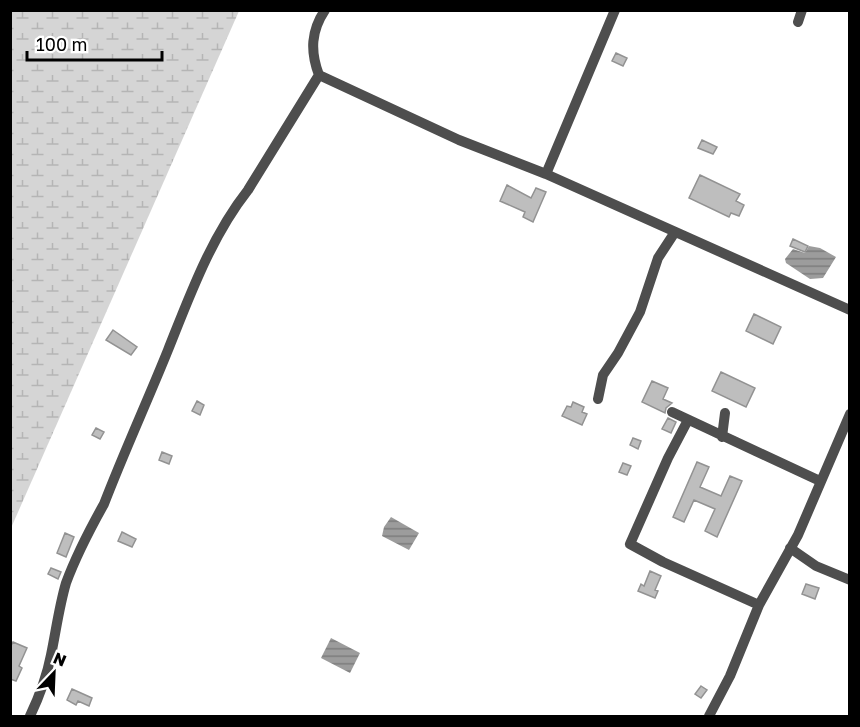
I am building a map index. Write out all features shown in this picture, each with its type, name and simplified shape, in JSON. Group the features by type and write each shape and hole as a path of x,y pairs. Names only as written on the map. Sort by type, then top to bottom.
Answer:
{"street":[{"path":"325,10 315,29 312,46 314,63 319,75 459,140 546,174 849,310"},
{"path":"546,174 615,10"},
{"path":"798,22 802,10"},
{"path":"30,717 38,701 51,657 58,612 67,582 88,532 104,504 212,248 234,207 248,190 319,75"},
{"path":"598,399 603,375 640,312 658,258 675,232"},
{"path":"672,412 820,481"},
{"path":"722,437 725,413"},
{"path":"709,717 730,676 759,605 798,535 849,414"},
{"path":"688,420 668,458 630,544 663,562 759,605"},
{"path":"790,548 816,566 849,580"}],"green space":[{"path":"10,11 239,11 11,528"}],"shaded area":[{"path":"809,246 820,248 836,257 823,278 810,279 786,263 785,259 793,249 805,253"},
{"path":"391,517 419,533 409,550 382,536 384,527"},
{"path":"331,638 360,653 350,673 321,658"}],"building":[{"path":"616,53 627,58 623,66 612,61"},
{"path":"702,140 717,147 713,154 698,148"},
{"path":"700,175 740,194 736,201 744,205 739,216 731,213 729,217 689,198"},
{"path":"507,185 531,198 536,188 546,192 533,222 523,217 525,212 500,201"},
{"path":"793,239 808,246 805,252 790,246"},
{"path":"754,314 781,327 773,344 746,331"},
{"path":"113,330 137,347 131,355 106,340"},
{"path":"721,372 755,388 746,407 712,391"},
{"path":"652,381 668,388 663,399 672,403 666,408 665,413 642,402"},
{"path":"197,401 204,405 200,415 192,411"},
{"path":"573,402 584,407 582,412 587,414 582,425 562,416 567,406 571,407"},
{"path":"668,418 676,422 671,433 662,429"},
{"path":"96,428 104,432 100,439 92,435"},
{"path":"633,438 641,441 638,449 630,445"},
{"path":"162,452 172,456 169,464 159,460"},
{"path":"697,462 709,467 700,487 721,496 730,476 742,481 717,537 705,531 715,509 694,500 684,522 673,517"},
{"path":"623,463 631,466 627,475 619,472"},
{"path":"122,532 136,539 132,547 118,541"},
{"path":"65,533 74,537 66,557 57,553"},
{"path":"51,568 61,572 58,579 48,574"},
{"path":"650,571 661,576 655,590 658,591 655,598 638,591 641,584 644,586"},
{"path":"806,584 819,588 815,599 802,594"},
{"path":"13,642 27,648 19,666 22,668 16,681 10,679 10,647"},
{"path":"701,686 707,690 701,698 695,694"},
{"path":"72,689 92,698 89,706 78,701 76,705 67,700"}]}
